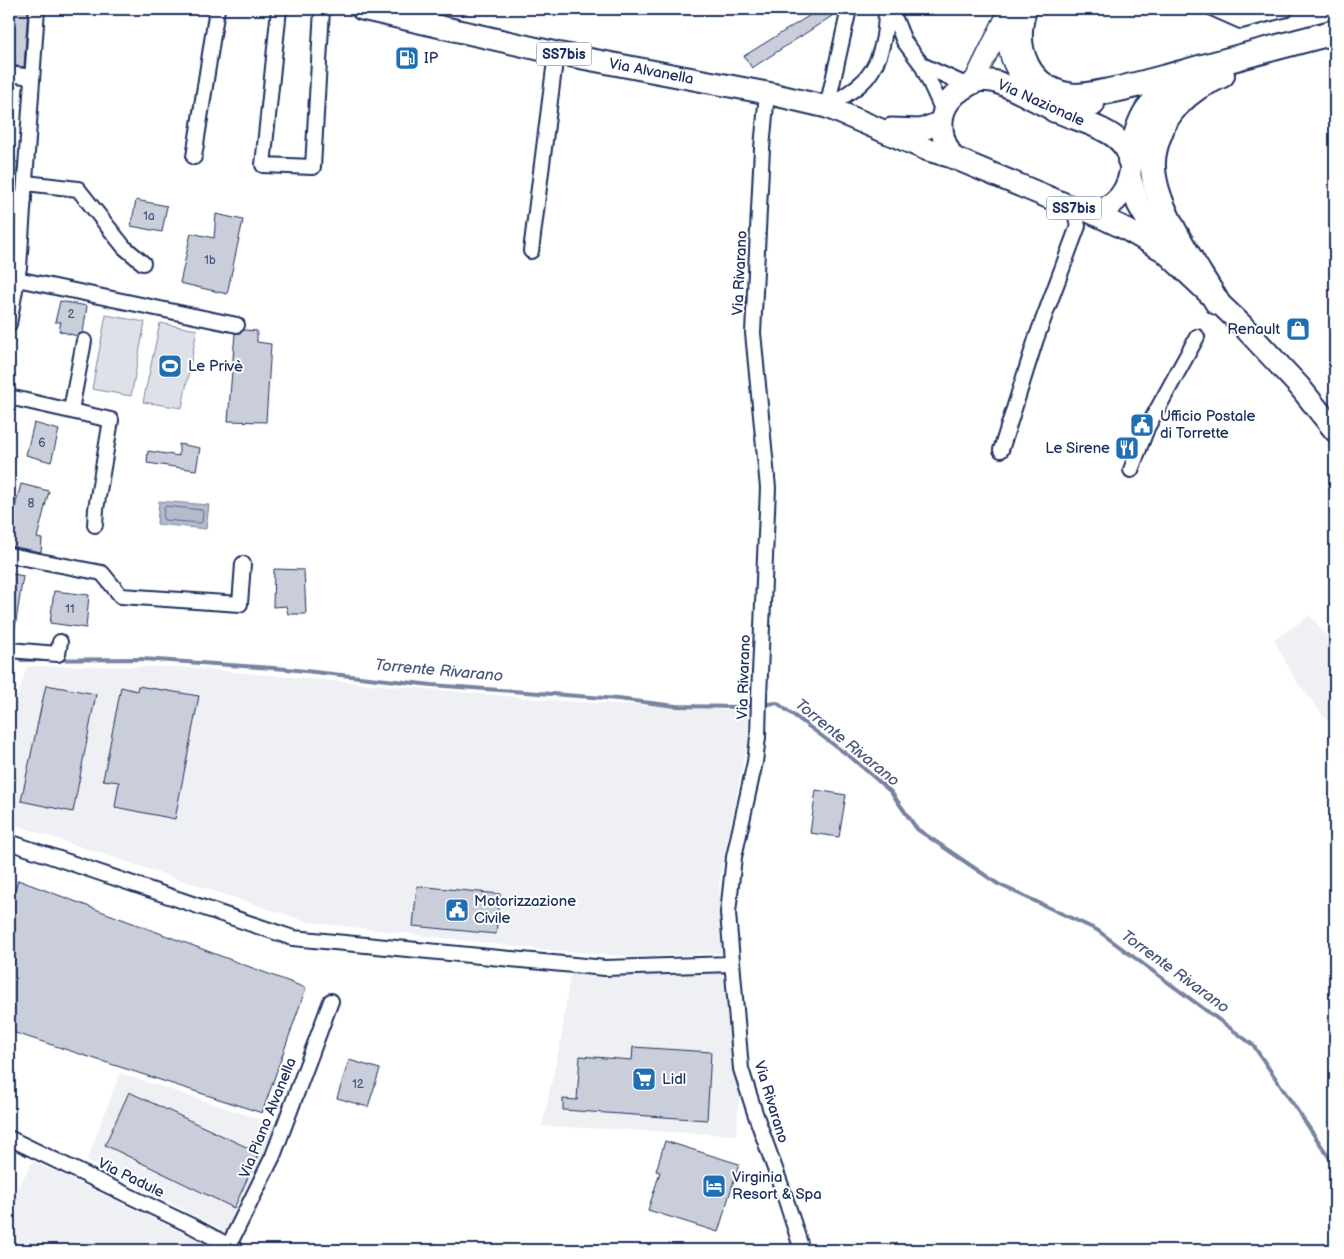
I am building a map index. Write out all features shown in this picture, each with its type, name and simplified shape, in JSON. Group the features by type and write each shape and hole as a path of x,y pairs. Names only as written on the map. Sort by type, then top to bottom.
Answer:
{"highway":[{"path":"1024,9 1020,24 1021,54 1026,66 1041,83 1052,90 1075,96 1137,86 1335,32"},
{"path":"1130,168 1139,124 1145,112 1153,102 1176,87 1195,80 1222,75 1326,46 1335,46"},
{"path":"1217,302 1167,216 1155,182 1153,166 1158,138 1168,117 1187,96 1222,75"},
{"path":"1050,108 1092,104 1137,86"}],"main road":[{"name":"Via Alvanella","path":"362,9 556,53 767,93 827,107 879,128"},
{"path":"952,157 943,136 942,116 954,94 970,84 1011,9"},
{"path":"1018,9 1011,22 1009,36 1009,50 1012,63 1020,77 1050,108"},
{"name":"Via Nazionale","path":"970,84 980,80 997,82 1110,135 1120,142 1126,148 1138,204 1164,250"},
{"name":"SS7bis","path":"879,128 906,131 921,130 942,116"},
{"name":"Via Nazionale","path":"879,128 928,150 952,157 1080,209 1122,227 1164,250 1299,386 1335,431"},
{"name":"SS7bis","path":"1080,209 1103,209 1117,200 1130,168"}],"street":[{"path":"9,324 17,279 26,183 37,9"},
{"path":"194,157 217,9"},
{"path":"279,9 263,165 313,168 322,9"},
{"path":"827,107 849,9"},
{"path":"827,107 868,76 880,52 886,24 886,9"},
{"path":"891,9 904,41 922,65 942,116"},
{"path":"1214,9 1241,22 1287,9"},
{"path":"531,251 556,53"},
{"path":"922,65 970,84"},
{"path":"9,74 32,77"},
{"name":"Via Rivarano","path":"767,93 762,148 753,333 768,488 758,737 755,762 734,857 728,913 741,1068 802,1250"},
{"path":"26,183 78,189 124,247 143,263"},
{"path":"9,198 24,200"},
{"path":"1001,450 1036,339 1078,226 1080,209"},
{"path":"17,279 237,325"},
{"path":"1131,470 1147,428 1197,337"},
{"path":"71,410 84,341"},
{"path":"9,397 111,420 95,525"},
{"path":"9,555 102,573 121,596 240,604 243,564"},
{"path":"9,650 58,654 60,642"},
{"path":"9,842 293,938 605,968 732,964"},
{"name":"Via Piano Alvanella","path":"233,1248 273,1156 331,1001"},
{"name":"Via Padule","path":"9,1138 233,1248"}],"shaded area":[{"path":"106,315 145,322 131,396 92,389"},
{"name":"Le Privè","path":"160,323 197,330 182,408 143,402"},
{"path":"1310,615 1330,641 1335,638 1335,730 1296,681 1274,640"},
{"path":"27,666 179,667 561,701 748,711 748,738 719,882 723,953 635,957 538,949 308,922 9,823 9,724"},
{"path":"716,972 723,976 729,988 740,1088 736,1135 542,1126 561,1040 570,974"},
{"path":"120,1073 280,1126 268,1155 226,1232 87,1160"},
{"path":"33,1161 202,1242 196,1250 9,1250 9,1203"}],"water":[{"path":"159,501 209,505 206,529 157,524"}],"building":[{"path":"9,9 28,9 24,67 9,65"},
{"path":"820,9 828,9 832,16 752,68 744,56"},
{"path":"9,161 18,162 16,183 9,182"},
{"path":"136,200 167,206 162,232 131,226"},
{"path":"216,214 243,220 227,294 180,283 191,233 214,238"},
{"path":"60,301 87,306 83,333 77,336 59,331 61,322 55,322"},
{"name":"Le Privè","path":"244,330 257,331 257,342 271,344 266,422 228,421 235,333 240,333"},
{"path":"34,423 59,430 51,462 26,455"},
{"path":"179,444 200,448 196,470 147,463 148,451 179,456"},
{"path":"21,484 49,491 37,538 42,539 41,552 9,546 9,529"},
{"path":"274,569 304,570 306,614 288,614 286,606 273,607"},
{"path":"9,573 23,576 15,628 9,628"},
{"path":"54,591 89,595 86,628 50,623"},
{"path":"46,685 96,694 73,812 21,801"},
{"path":"138,686 199,696 175,819 115,807 119,782 103,780 121,687 137,691"},
{"path":"816,790 846,795 839,837 810,833"},
{"path":"18,880 306,988 262,1113 9,1031 9,909"},
{"name":"Motorizzazione Civile","path":"417,886 500,894 496,934 413,926"},
{"name":"Lidl","path":"633,1047 711,1052 707,1120 563,1110 563,1099 577,1100 580,1056 632,1060"},
{"path":"349,1060 380,1069 368,1107 337,1098"},
{"path":"129,1092 259,1153 234,1208 105,1145"},
{"name":"Virginia Resort & Spa","path":"665,1141 739,1164 718,1232 648,1210 660,1172 656,1171"}],"waterway":[{"name":"Torrente Rivarano","path":"21,660 142,659 287,669 432,685 618,699 676,706 739,707 777,703 853,759 891,792 917,829 998,884 1097,930 1253,1045 1335,1166"}],"place":[{"name":"IP","path":"407,58"},
{"name":"Renault","path":"1298,329"},
{"name":"Le Privè","path":"170,366"},
{"name":"Ufficio Postale di Torrette","path":"1142,425"},
{"name":"Le Sirene","path":"1127,448"},
{"name":"Motorizzazione Civile","path":"457,910"},
{"name":"Lidl","path":"644,1079"},
{"name":"Virginia Resort & Spa","path":"714,1186"}]}
